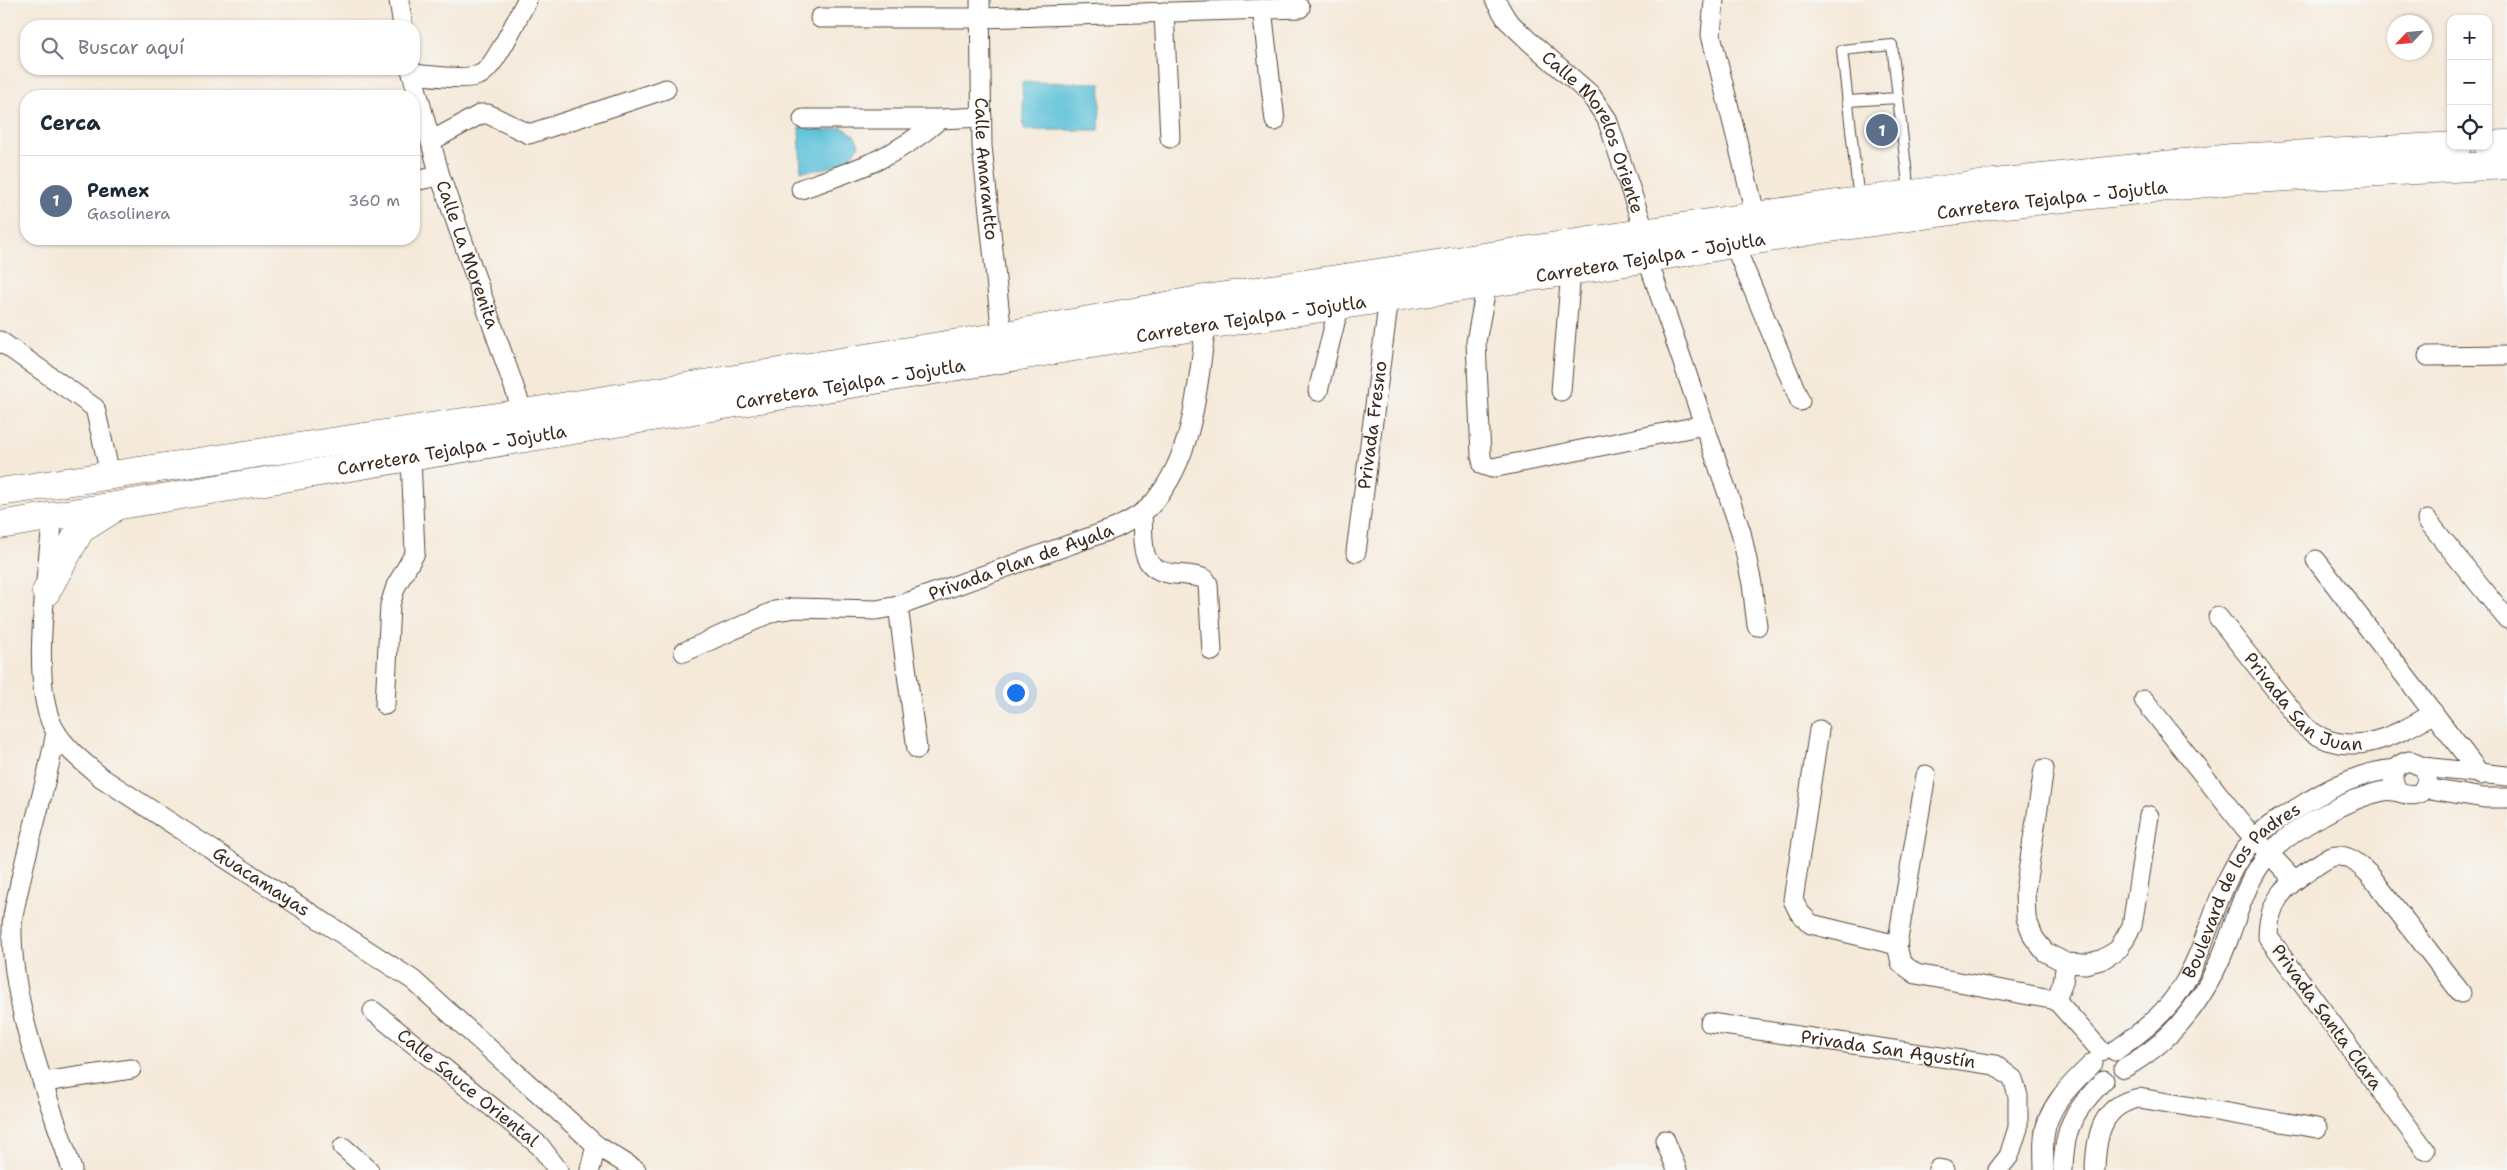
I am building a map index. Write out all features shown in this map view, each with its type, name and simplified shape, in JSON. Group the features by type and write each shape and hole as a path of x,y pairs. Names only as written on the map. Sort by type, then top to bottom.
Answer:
{"main road":[{"path":"2492,145 2507,144"},
{"name":"Carretera Tejalpa - Jojutla","path":"0,492 110,474 528,425 1571,271 1646,246 1756,217 1859,201 1994,183 2232,158 2447,147"},
{"name":"Carretera Tejalpa - Jojutla","path":"0,525 411,457 528,425 1204,299 1359,276 1646,246 1734,244 1996,205 2225,181 2507,165"},
{"path":"1351,304 1359,276"},
{"path":"46,592 80,530 120,504"}],"street":[{"path":"399,0 402,20"},
{"path":"420,72 468,77 480,75 490,66 527,0"},
{"name":"Calle Morelos Oriente","path":"1495,0 1507,20 1590,94 1607,119 1646,246 1741,532 1752,584 1757,626"},
{"path":"1714,0 1711,35 1756,217"},
{"path":"820,18 980,9 1164,12 1300,8"},
{"name":"Calle Amarantto","path":"980,9 982,146 1002,336"},
{"path":"1262,9 1275,121"},
{"path":"1164,12 1170,138"},
{"name":"Calle La Morenita","path":"413,75 417,90"},
{"path":"431,141 481,114 488,114 529,134 666,89"},
{"name":"Calle La Morenita","path":"420,100 440,176 528,425"},
{"path":"803,118 940,120 982,117"},
{"path":"801,189 870,165 916,140 940,120"},
{"path":"420,180 440,176"},
{"path":"1734,244 1800,401"},
{"path":"1562,391 1571,271"},
{"path":"1487,284 1476,342 1483,465 1492,468 1704,424"},
{"name":"Privada Fresno","path":"1356,552 1389,298"},
{"path":"1318,391 1336,318 1351,304"},
{"name":"Privada Plan de Ayala","path":"684,652 776,611 795,608 876,610 898,606 1116,528 1142,513 1153,503 1173,473 1191,426 1206,325"},
{"path":"0,341 95,408 110,474"},
{"path":"2428,356 2507,355"},
{"path":"385,705 390,606 396,586 415,553 411,457"},
{"path":"1142,513 1145,560 1160,573 1200,576 1206,579 1208,584 1212,650"},
{"name":"Guacamayas","path":"53,516 41,675 46,711 56,732 73,752 102,778 413,980 596,1145 625,1167"},
{"path":"2427,520 2507,619"},
{"path":"2316,560 2481,774"},
{"path":"898,606 917,749"},
{"name":"Privada San Juan","path":"2218,617 2305,727 2319,738 2350,745 2370,743 2404,731 2434,713"},
{"path":"2144,700 2254,838 2294,880"},
{"path":"1819,730 1793,900 1799,912 1812,924 1897,945"},
{"path":"56,732 48,777 23,867 11,926 14,967 23,1015 72,1170"},
{"path":"2423,767 2428,777 2424,788 2415,795 2403,794 2398,791 2393,781 2395,769 2409,761 2423,767 2507,776"},
{"path":"2044,769 2025,891 2026,918 2034,938 2044,952 2066,963 2085,964 2101,960 2118,950 2132,926 2149,816"},
{"name":"Boulevard de los Padres","path":"2044,1170 2044,1136 2054,1108 2066,1089 2103,1055 2150,1025 2183,986 2210,927 2222,893 2240,859 2254,838 2279,820 2340,783 2376,771 2395,769"},
{"path":"1926,775 1897,945 1902,963 1916,974 2056,1000 2103,1055 2122,1057 2124,1068 2114,1080 2104,1080 2095,1074 2103,1055"},
{"path":"2424,788 2484,798 2507,798"},
{"name":"Boulevard de los Padres","path":"2124,1068 2143,1058 2177,1029 2213,979 2242,901 2269,854 2292,834 2321,815 2385,790 2398,791"},
{"name":"Privada Santa Clara","path":"2425,1150 2268,937 2268,919 2275,901 2294,880 2324,861 2338,856 2355,861 2370,875 2461,993"},
{"path":"2056,1000 2063,982 2066,963"},
{"name":"Calle Sauce Oriental","path":"373,1011 540,1146 558,1170"},
{"name":"Privada San Agustín","path":"1710,1022 1995,1065 2013,1079 2018,1096 2018,1128 2009,1156 1998,1170"},
{"path":"44,1082 131,1069"},
{"path":"2063,1170 2064,1145 2079,1106 2104,1080"},
{"path":"2018,1128 2044,1136 2095,1162 2104,1120 2112,1110 2126,1100 2139,1098 2317,1128"},
{"path":"1665,1140 1677,1170"},
{"path":"590,1170 596,1145"},
{"path":"343,1147 369,1170"}],"lane":[{"path":"1859,201 1842,50 1892,45 1909,194"},
{"path":"1847,101 1898,98"}],"water":[{"path":"1022,82 1101,83 1099,130 1024,130"},
{"path":"810,126 825,131 842,127 854,135 859,144 853,155 840,164 812,171 801,171 799,128"}],"place":[{"name":"Pemex","path":"1882,130"}]}
